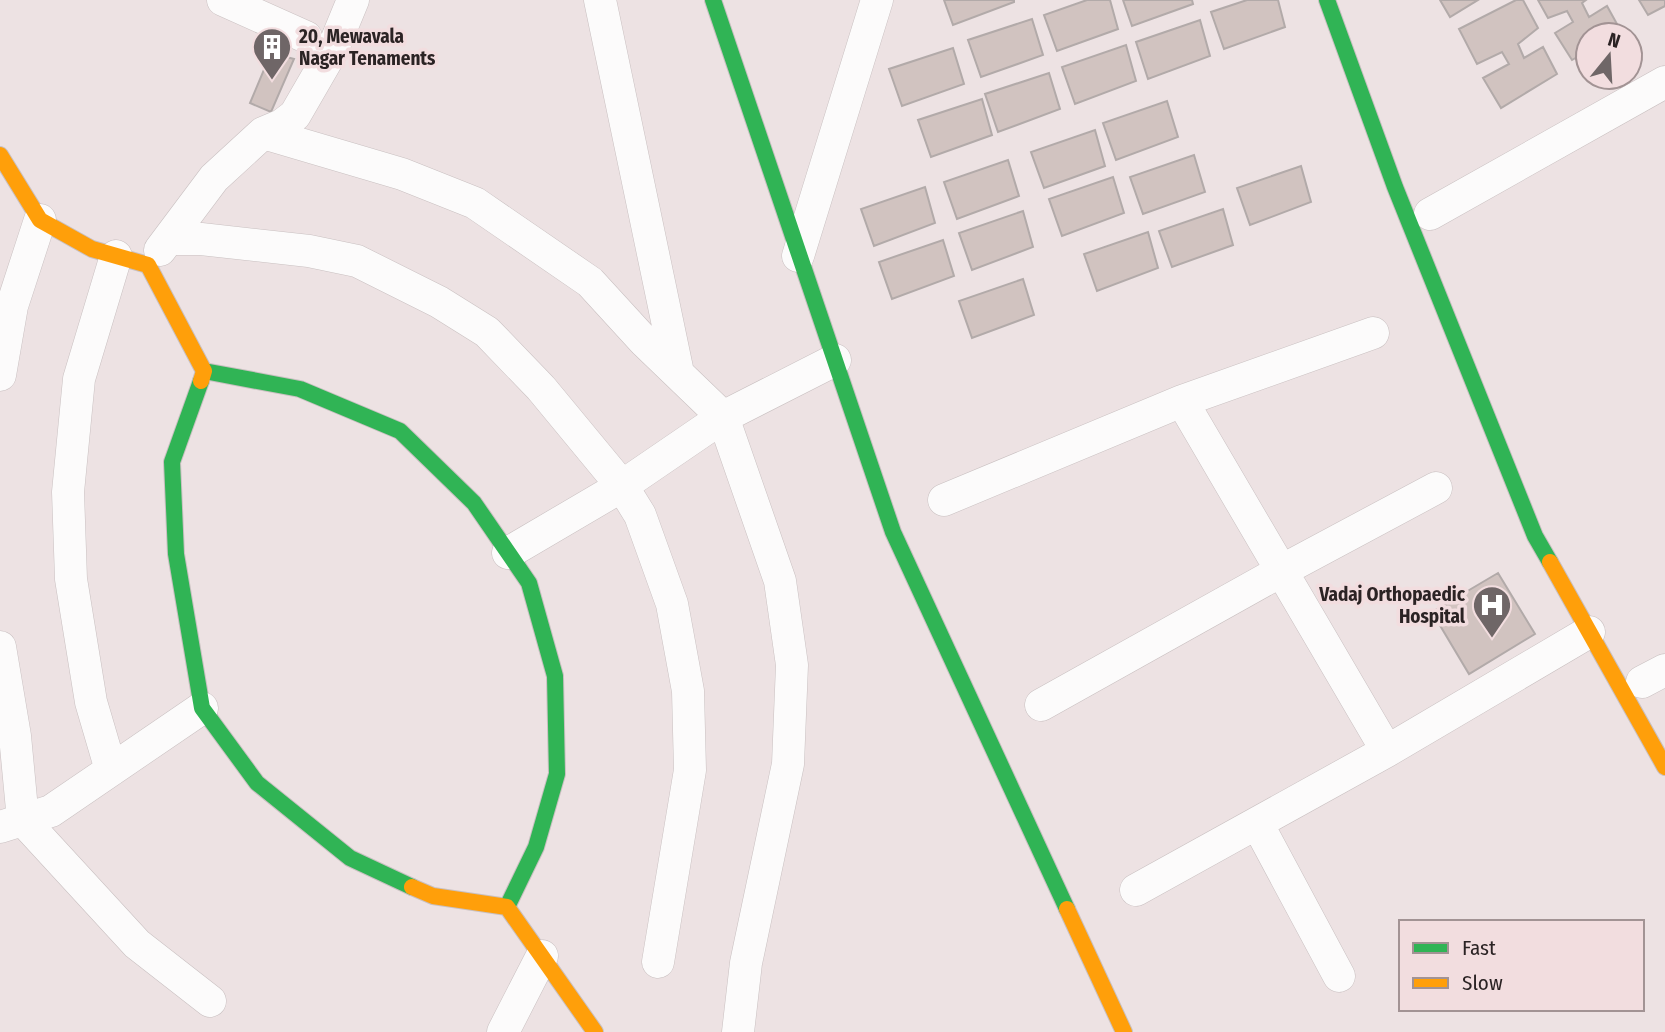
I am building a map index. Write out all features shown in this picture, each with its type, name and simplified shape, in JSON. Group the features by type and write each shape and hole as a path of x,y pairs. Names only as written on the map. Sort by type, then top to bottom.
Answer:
{"street":[{"path":"223,0 306,37"},
{"path":"148,265 214,178 263,133 282,125 295,115 332,51 353,0"},
{"path":"600,0 678,373"},
{"path":"713,0 893,532 1124,1032"},
{"path":"798,256 877,0"},
{"path":"1327,0 1395,187 1535,536 1665,767"},
{"path":"1430,214 1665,82"},
{"path":"263,133 402,174 475,203 590,282 644,341 723,417 780,581 792,666 788,764 746,963 738,1032"},
{"path":"0,155 40,220 92,249 148,265 204,371 172,462 176,554 202,708 257,783 350,858 433,896 507,907 595,1032"},
{"path":"0,375 12,306 40,220"},
{"path":"169,239 201,239 309,251 357,261 439,302 487,332 541,388 622,486 640,515 672,604 688,691 690,770 658,962"},
{"path":"111,770 91,702 73,593 68,492 79,379 116,256"},
{"path":"944,500 1182,401 1373,333"},
{"path":"508,553 622,486 723,417 835,360"},
{"path":"204,371 300,389 400,431 474,503 529,583 555,676 557,774 536,847 507,907"},
{"path":"1182,401 1387,751"},
{"path":"1041,705 1436,488"},
{"path":"1136,890 1387,751 1589,632"},
{"path":"0,647 15,736 11,823 137,944 210,1001"},
{"path":"11,823 51,811 202,708"},
{"path":"1257,823 1339,976"},
{"path":"503,1032 542,956"}],"building":[{"path":"944,0 1014,0 1014,2 953,25"},
{"path":"1087,0 1110,0 1118,29 1057,51 1044,15"},
{"path":"1123,0 1192,0 1193,4 1132,26"},
{"path":"1247,0 1278,0 1285,27 1224,49 1211,12"},
{"path":"1440,0 1478,0 1450,17"},
{"path":"1516,0 1523,0 1538,28 1518,44 1524,58 1543,47 1557,74 1501,108 1483,78 1509,64 1502,52 1477,64 1459,29"},
{"path":"1538,0 1586,0 1582,3 1589,17 1607,6 1615,21 1574,21 1572,60 1555,33 1573,22 1567,11 1548,18"},
{"path":"1639,0 1665,0 1665,6 1648,15"},
{"path":"1032,19 1043,55 981,77 968,40"},
{"path":"1200,20 1210,56 1148,79 1136,42"},
{"path":"1126,45 1136,81 1075,104 1062,67"},
{"path":"953,48 964,84 902,106 889,69"},
{"name":"20, Mewavala Nagar Tenaments","path":"271,53 294,59 271,112 250,103"},
{"path":"1049,73 1060,109 998,132 985,94"},
{"path":"982,99 992,135 931,157 918,120"},
{"path":"1167,101 1178,137 1116,160 1103,123"},
{"path":"1095,130 1105,166 1044,188 1031,152"},
{"path":"1194,155 1205,192 1143,214 1130,177"},
{"path":"1008,160 1019,196 957,219 944,182"},
{"path":"1301,166 1311,202 1250,225 1237,188"},
{"path":"1113,177 1124,213 1062,236 1049,199"},
{"path":"925,187 935,223 874,246 861,209"},
{"path":"1223,209 1233,245 1172,267 1159,231"},
{"path":"1023,211 1033,247 972,270 959,233"},
{"path":"1148,232 1158,268 1097,291 1084,254"},
{"path":"943,240 954,276 892,299 879,262"},
{"path":"1023,279 1034,315 972,338 959,301"},
{"path":"1498,573 1535,634 1469,674 1432,612"}],"traffic: fast":[{"path":"713,0 893,532 1067,909"},
{"path":"1327,0 1395,187 1535,536 1550,562"},
{"path":"204,371 300,389 400,431 474,503 529,583 555,676 557,774 536,847 507,907"},
{"path":"201,381 172,462 176,554 202,708 257,783 350,858 412,887"}],"traffic: slow":[{"path":"0,155 40,220 92,249 148,265 204,371 201,381"},
{"path":"1550,562 1665,767"},
{"path":"412,887 433,896 507,907 595,1032"},
{"path":"1067,909 1124,1032"}],"place":[{"name":"20, Mewavala Nagar Tenaments","path":"272,81"},
{"name":"Vadaj Orthopaedic Hospital","path":"1492,639"}]}
